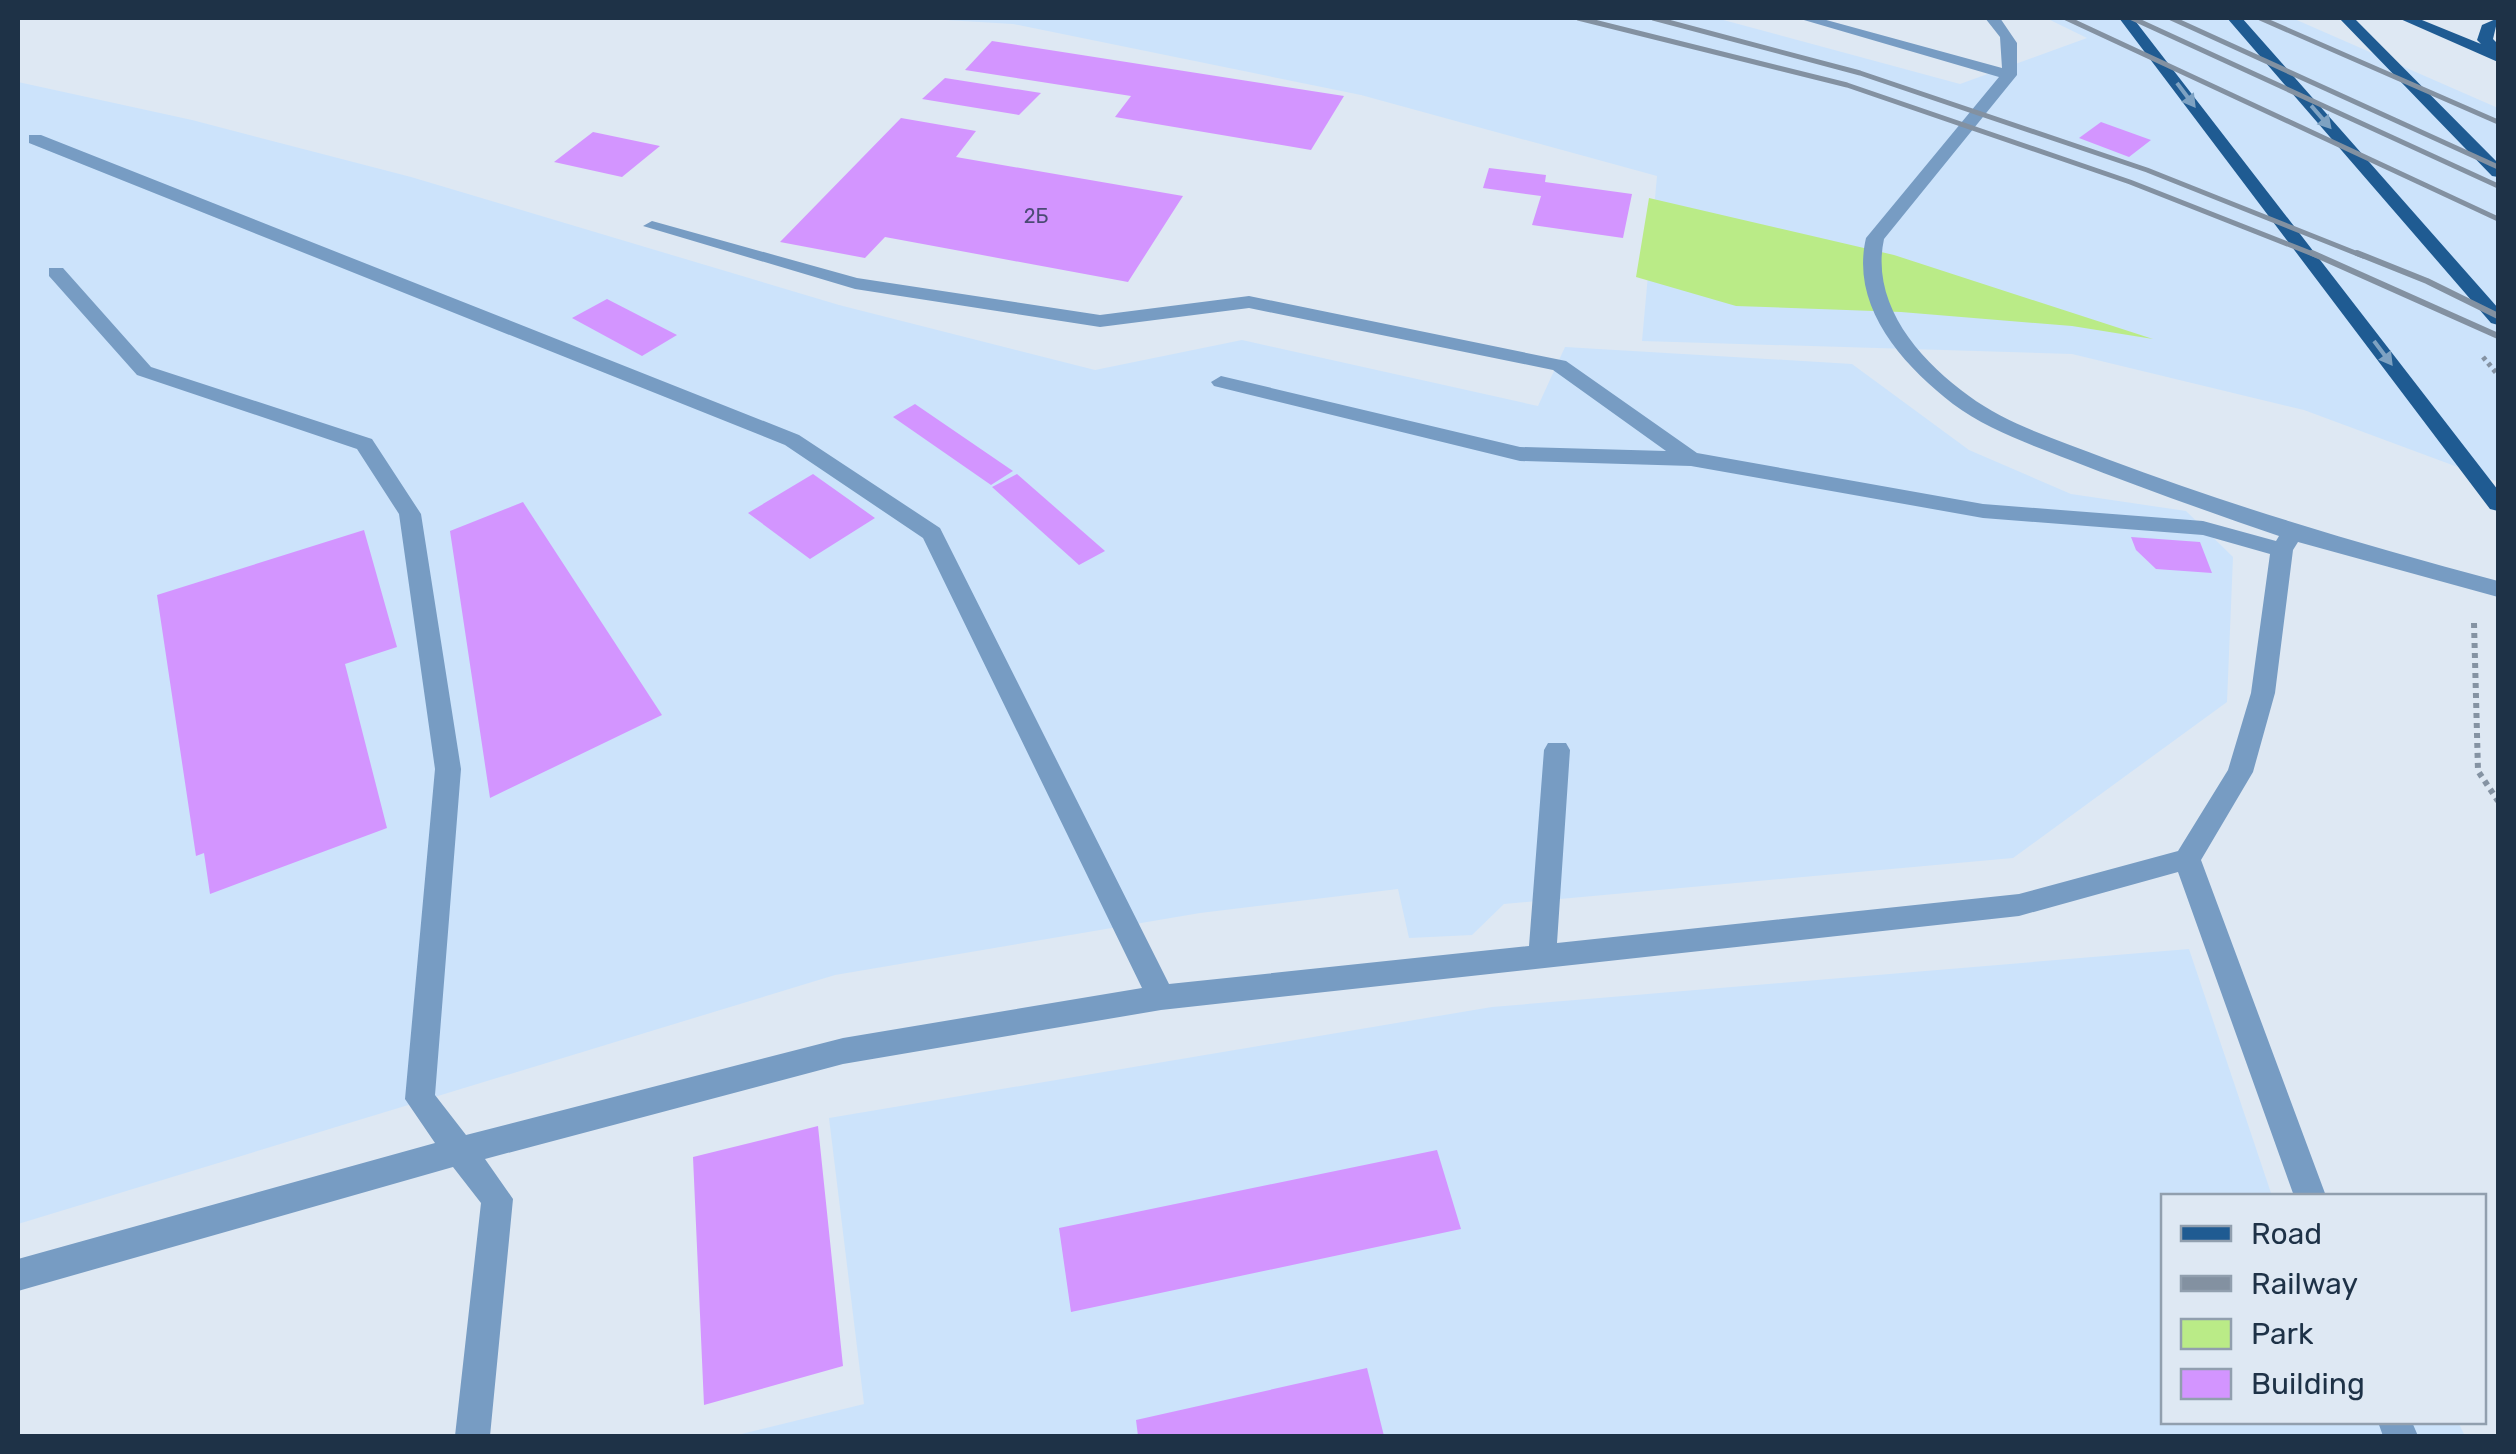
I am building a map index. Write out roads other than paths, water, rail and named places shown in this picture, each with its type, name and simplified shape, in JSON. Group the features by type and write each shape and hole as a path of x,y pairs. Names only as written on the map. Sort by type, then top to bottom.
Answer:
{"main road":[{"path":"2126,18 2498,504"},
{"path":"2234,18 2498,319"},
{"path":"2346,18 2498,172"},
{"path":"2405,18 2498,55"},
{"path":"2498,20 2490,24 2485,40 2498,55"}],"street":[{"path":"1804,18 2008,75"},
{"path":"1992,18 2006,29 2012,47 2008,75 1876,238 1870,260 1879,302 1895,338 1962,401 2031,437 2287,542"},
{"path":"35,140 792,440 932,533 1161,998"},
{"path":"652,226 855,283 1100,321 1248,302 1559,365 1691,459"},
{"path":"56,272 144,372 365,444 410,514 448,769 420,1099 497,1199 473,1436"},
{"path":"1222,382 1520,454 1691,459 1984,512 2204,528 2287,542 2493,588"},
{"path":"18,1274 459,1151 843,1051 1161,998 2019,905 2186,859 2240,772 2263,694 2287,542"},
{"path":"1542,956 1557,750"},
{"path":"2186,859 2309,1194"}],"railway":[{"path":"1578,18 1847,85 2130,182 2318,256"},
{"path":"1653,18 1860,73 2147,170 2363,256"},
{"path":"2066,18 2498,219"},
{"path":"2132,18 2498,186"},
{"path":"2171,18 2498,167"},
{"path":"2260,18 2498,122"},
{"path":"2312,253 2498,336"},
{"path":"2357,253 2498,316"}]}
